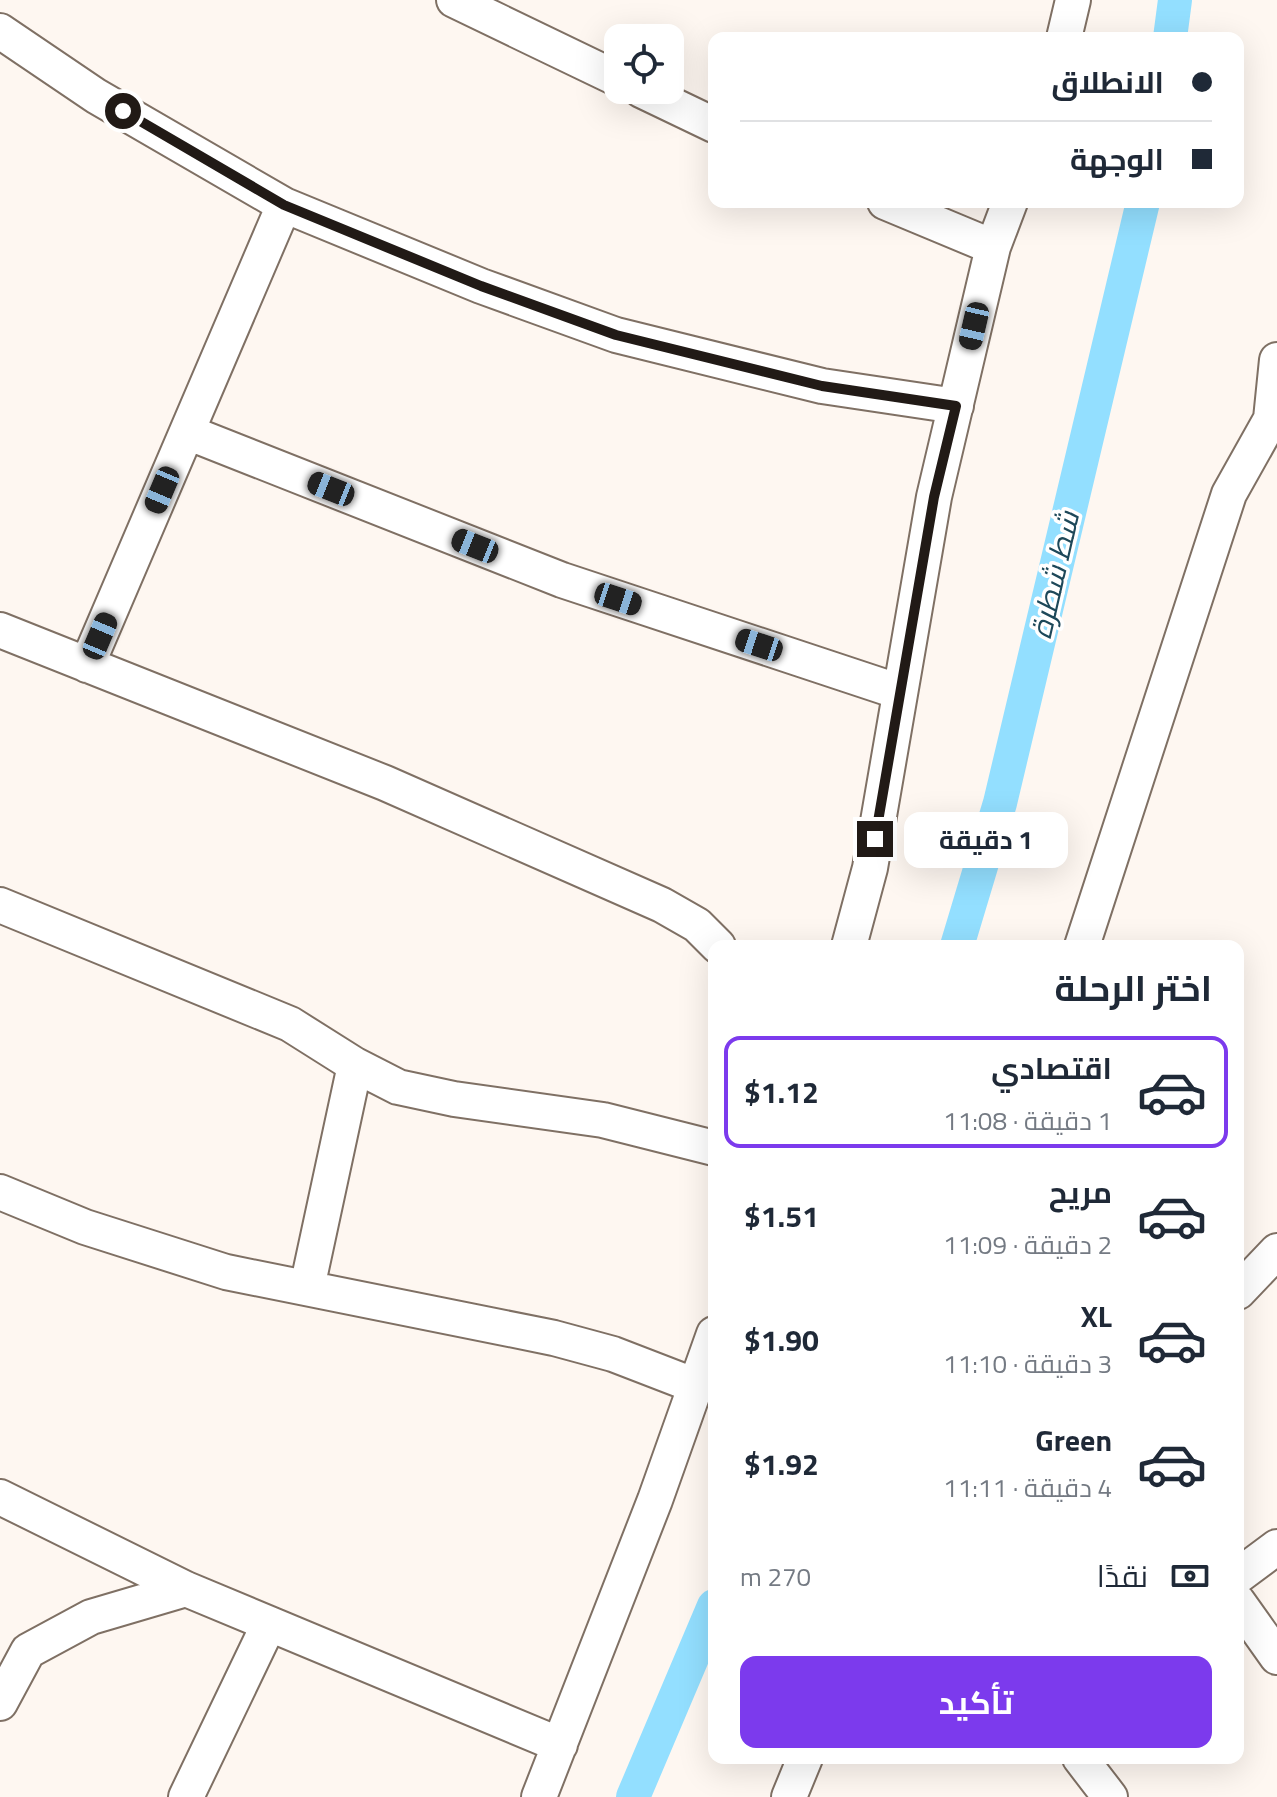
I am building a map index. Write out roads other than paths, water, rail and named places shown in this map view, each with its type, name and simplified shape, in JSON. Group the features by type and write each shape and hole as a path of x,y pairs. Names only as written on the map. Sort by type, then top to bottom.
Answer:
{"street":[{"path":"454,0 604,72"},
{"path":"1065,32 1073,0"},
{"path":"0,31 96,96 284,205 481,286 616,335 822,386 956,406"},
{"path":"670,104 708,122"},
{"path":"87,665 284,205"},
{"path":"899,208 993,247"},
{"path":"851,940 870,868 934,497 993,247 1008,208"},
{"path":"1084,940 1229,494 1274,421 1277,360"},
{"path":"187,432 562,580 900,692"},
{"path":"0,630 385,783 662,905 697,925 712,940"},
{"path":"0,905 290,1024 355,1065 398,1087 454,1099 603,1120 708,1146"},
{"path":"307,1288 355,1065"},
{"path":"0,1192 85,1227 212,1267 554,1338 613,1354 696,1386"},
{"path":"1244,1286 1277,1251"},
{"path":"539,1797 655,1500 708,1351"},
{"path":"0,1497 186,1589 560,1745"},
{"path":"1244,1572 1277,1547"},
{"path":"0,1703 28,1651 91,1617 186,1589"},
{"path":"1244,1610 1277,1657"},
{"path":"186,1797 269,1624"},
{"path":"794,1794 803,1764"},
{"path":"1085,1764 1110,1797"}],"waterway":[{"name":"شط شطرة","path":"1171,32 1175,0"},
{"name":"شط شطرة","path":"959,940 1000,803 1142,208"},
{"name":"شط شطرة","path":"633,1797 708,1620"}]}
